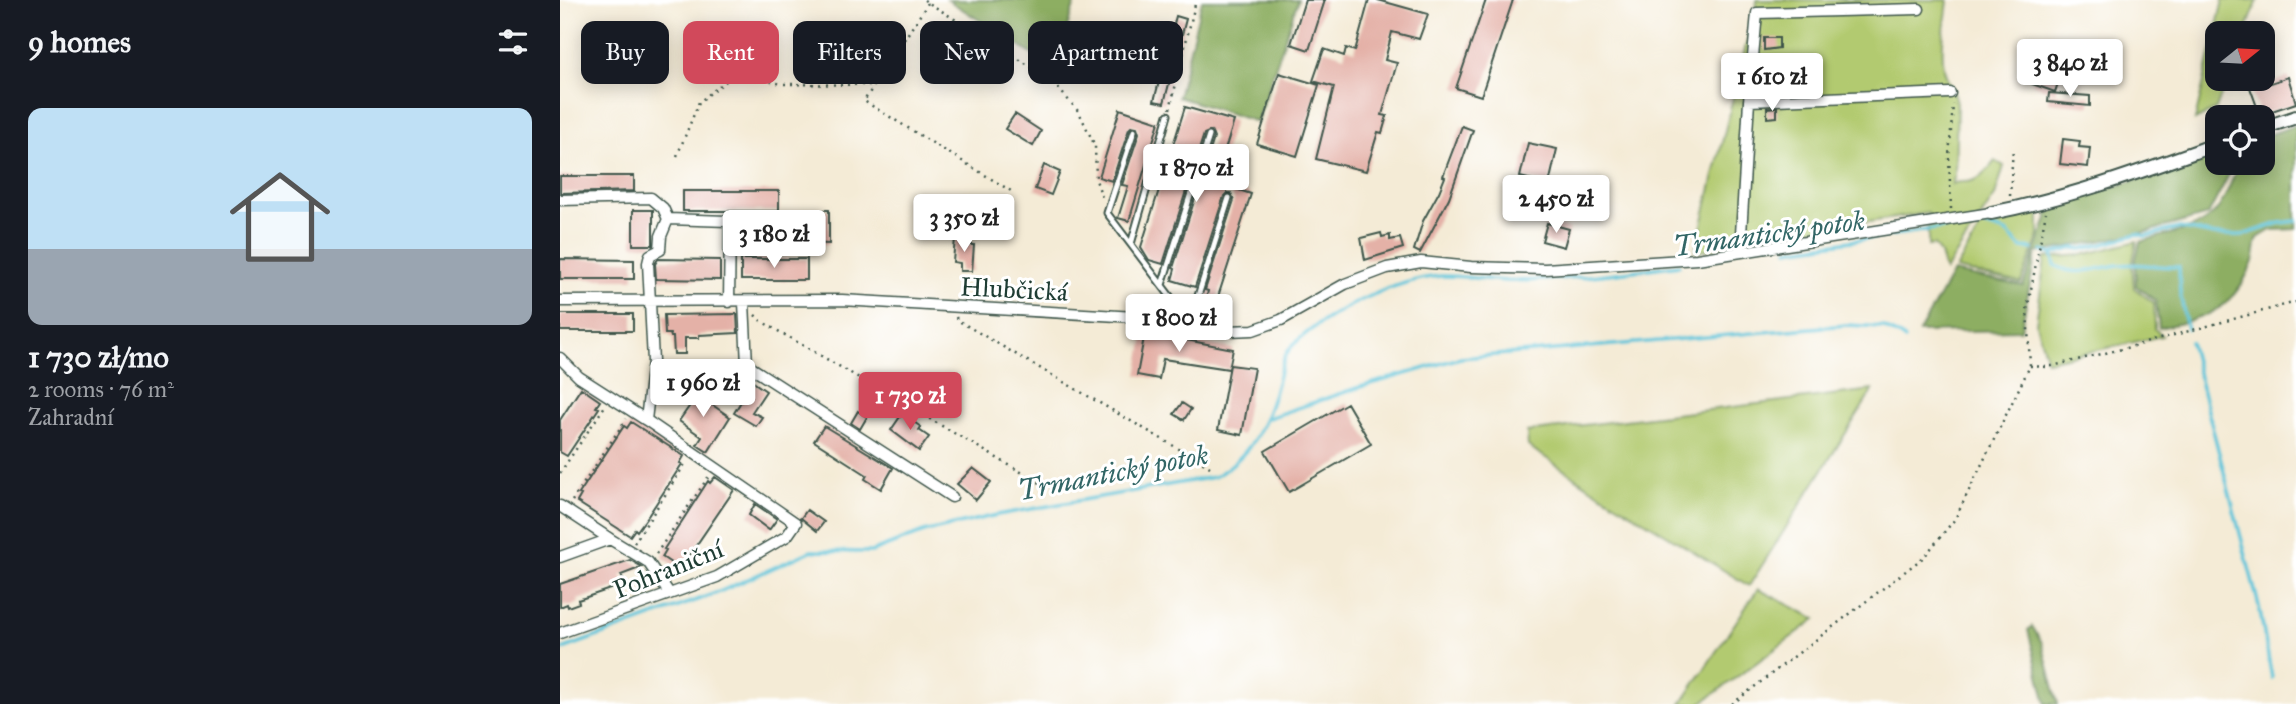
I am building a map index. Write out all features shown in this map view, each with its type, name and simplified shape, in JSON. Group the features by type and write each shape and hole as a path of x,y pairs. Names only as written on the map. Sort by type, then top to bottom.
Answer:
{"street":[{"path":"1740,251 1757,13 1919,9"},
{"path":"1749,101 1950,93"},
{"path":"2275,124 2296,117"},
{"path":"1991,213 2048,202 2205,148"},
{"path":"560,200 651,198 663,208 668,219 660,250 650,255 648,261 653,361 646,420"},
{"name":"Hlubčická","path":"560,301 842,300 1170,319 1228,331 1253,330 1281,320 1345,284 1387,268 1421,262 1471,267 1545,269 1697,259 1991,213"},
{"path":"668,219 790,223"},
{"path":"729,302 730,222"},
{"path":"744,302 747,365 952,497"},
{"path":"560,358 579,377 715,467"},
{"name":"Pohraniční","path":"560,633 717,577 787,536 796,523 715,467"},
{"path":"563,508 648,562 669,593"},
{"path":"560,558 610,539"}],"lane":[{"path":"1131,244 1168,115"},
{"path":"1134,131 1107,213 1173,300 1170,319"},
{"path":"1162,285 1209,136"},
{"path":"1173,300 1197,299 1229,198"}],"path":[{"path":"1168,115 1196,0"},
{"path":"1011,191 864,101 926,1 1049,78 1079,112 1095,146 1096,180 1107,213"},
{"path":"677,156 699,102 735,74 782,84 874,85"},
{"path":"1950,93 1953,100 1949,158 1951,219"},
{"path":"2008,209 2013,148"},
{"path":"1732,704 1924,557 1955,519 2030,366 2027,310 2048,202"},
{"path":"744,302 761,321 1059,494"},
{"path":"2030,366 2048,367 2296,302"},
{"path":"956,307 957,320 1210,467"},
{"path":"560,473 611,397"},
{"path":"563,508 632,411"},
{"path":"629,551 693,452"},
{"path":"648,562 657,553 715,467"}],"green space":[{"path":"948,0 1076,0 1069,21 1028,21 1028,52 1014,43 1014,21 981,21"},
{"path":"1202,0 1298,0 1257,122 1178,97"},
{"path":"1757,0 1948,0 1943,60 1957,104 1955,175 1952,184 1978,178 1995,161 2004,166 1995,196 1945,271 1934,245 1928,246 1928,213 1745,241 1695,253"},
{"path":"2223,0 2258,0 2250,21 2218,21"},
{"path":"2205,77 2205,91 2223,91 2217,105 2205,105 2205,115 2195,120"},
{"path":"2296,125 2296,229 2271,230 2258,238 2253,261 2244,280 2226,303 2215,311 2190,321 2159,328 2156,301 2136,286 2135,262 2140,242 2193,227 2212,216 2234,175 2275,175 2275,133"},
{"path":"2205,158 2205,175 2229,175 2208,215 2146,232 2036,253 2021,330 1919,332 1953,272 2023,286 2051,207"},
{"path":"2039,210 2039,235 2021,283 1956,269 1986,218"},
{"path":"2137,241 2132,265 2134,288 2154,303 2155,329 2162,336 2047,361 2036,324 2045,258 2082,255"},
{"path":"1873,390 1749,586 1528,446 1527,432"},
{"path":"1758,589 1816,619 1700,704 1681,704"},
{"path":"2032,626 2042,643 2058,704 2046,704 2028,630"}],"building":[{"path":"1305,0 1325,0 1309,50 1291,44"},
{"path":"1369,0 1428,14 1419,39 1392,32 1385,60 1397,63 1382,115 1387,116 1382,133 1378,132 1366,171 1316,159 1334,87 1313,81 1324,49 1344,56 1346,48 1355,51"},
{"path":"1486,0 1513,0 1481,96 1456,88"},
{"path":"1176,16 1186,19 1183,30 1183,21 1175,21"},
{"path":"1764,38 1779,38 1779,48 1764,50"},
{"path":"2038,66 2061,74 2055,92 2032,84"},
{"path":"1279,73 1319,85 1297,156 1257,144"},
{"path":"2288,77 2296,103 2275,110 2275,105 2256,105 2251,91 2275,91 2275,82"},
{"path":"1158,84 1169,84 1164,103 1154,101"},
{"path":"2049,93 2090,96 2090,106 2048,102"},
{"path":"1185,107 1234,121 1215,182 1251,194 1215,306 1205,303 1208,291 1205,290 1234,200 1231,193 1224,196 1195,287 1172,280 1173,268 1214,138 1211,131 1204,134 1163,264 1149,260 1141,247"},
{"path":"1777,107 1777,117 1767,118 1767,108"},
{"path":"1120,109 1159,122 1129,221 1118,218 1128,186 1122,185 1139,133 1137,127 1132,126 1129,129 1112,181 1099,177"},
{"path":"1015,114 1041,131 1033,146 1005,129"},
{"path":"1462,126 1473,130 1449,198 1420,253 1414,250 1423,221 1439,192"},
{"path":"2063,139 2080,141 2079,147 2090,148 2088,167 2060,164"},
{"path":"1528,143 1557,149 1549,184 1520,177"},
{"path":"1044,165 1060,172 1051,195 1035,189"},
{"path":"560,176 634,176 634,191 560,193"},
{"path":"683,191 779,191 779,211 683,211"},
{"path":"633,210 653,210 653,245 633,245"},
{"path":"809,210 829,210 829,244 809,243"},
{"path":"1547,223 1569,229 1564,247 1542,241"},
{"path":"1381,233 1382,237 1390,235 1390,240 1400,238 1403,248 1365,260 1361,238"},
{"path":"955,238 970,239 970,245 974,245 972,271 960,271 960,263 953,262"},
{"path":"560,259 634,260 634,279 560,279"},
{"path":"658,259 720,260 720,280 656,279 655,264"},
{"path":"741,259 807,259 807,280 741,280"},
{"path":"560,314 633,314 633,331 560,331"},
{"path":"737,314 738,333 685,338 685,354 674,354 673,337 665,334 664,315"},
{"path":"1145,332 1233,349 1229,369 1163,359 1159,379 1137,375"},
{"path":"1230,365 1254,368 1242,435 1218,430"},
{"path":"746,377 766,391 752,412 762,417 756,426 734,413 742,400 736,393"},
{"path":"686,387 730,417 708,452 697,445 702,437 679,421 691,404 681,396"},
{"path":"581,388 600,401 596,407 599,408 567,456 560,452 560,420"},
{"path":"1182,403 1191,409 1184,420 1174,414"},
{"path":"1347,403 1371,444 1289,492 1265,451"},
{"path":"858,411 867,417 860,429 851,423"},
{"path":"902,414 921,427 919,430 929,437 919,451 891,430"},
{"path":"631,422 684,456 680,463 682,464 648,516 630,536 577,502 581,495 579,494 624,426 627,428"},
{"path":"824,426 893,468 881,489 865,479 867,475 814,441"},
{"path":"973,468 991,482 976,500 957,484"},
{"path":"715,477 734,490 680,569 662,557 666,550 664,549 708,481 710,483"},
{"path":"755,504 777,519 769,530 749,515"},
{"path":"807,510 824,522 817,531 801,518"},
{"path":"630,560 642,567 621,575 625,584 578,600 579,603 568,607 567,604 560,607 560,584"}],"waterway":[{"path":"2042,251 2052,254 2104,244 2137,234 2145,236 2180,228 2215,235 2243,235 2280,223 2296,221"},
{"name":"Trmantický potok","path":"1788,250 1977,223 2006,232 2022,248 2033,249"},
{"path":"2052,254 2055,265 2078,272 2118,265 2179,267 2180,293 2187,329"},
{"name":"Trmantický potok","path":"560,650 719,592 811,551 871,552 924,532 997,515 1214,477 1238,459 1256,437 1268,412 1285,358 1293,345 1342,310 1382,291 1441,276 1515,281 1679,265"},
{"path":"1268,418 1460,358 1847,325 1883,327 1905,339"},
{"path":"2190,342 2259,606 2272,678"}]}
